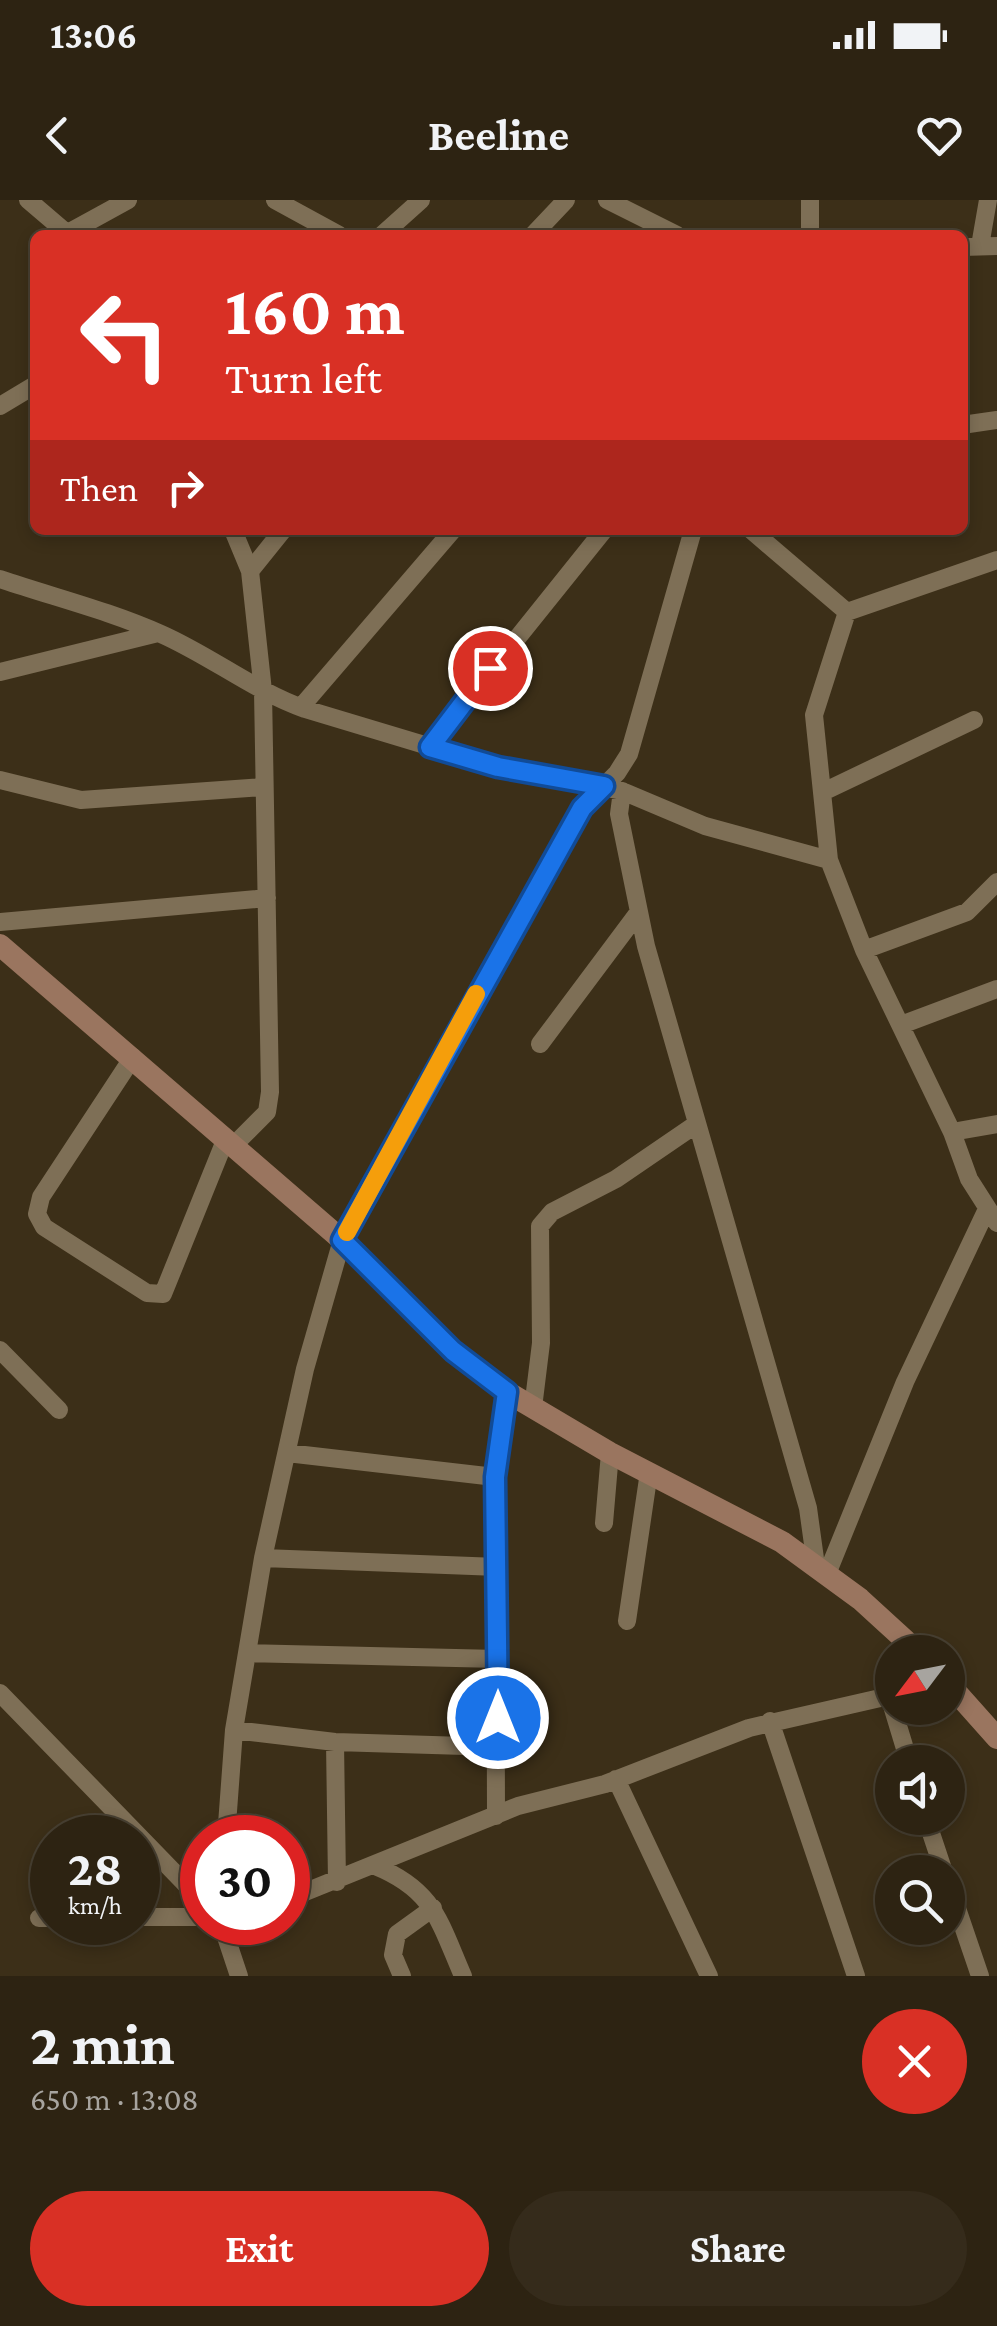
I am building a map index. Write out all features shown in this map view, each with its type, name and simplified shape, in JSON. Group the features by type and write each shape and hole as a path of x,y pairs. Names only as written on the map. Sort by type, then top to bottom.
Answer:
{"street":[{"path":"28,200 64,230"},
{"path":"76,230 128,200"},
{"path":"275,200 330,230"},
{"path":"388,230 421,200"},
{"path":"607,200 667,230"},
{"path":"810,200 810,230"},
{"path":"980,246 988,200"},
{"path":"536,230 555,203"},
{"path":"0,406 30,388"},
{"path":"968,425 997,420"},
{"path":"133,1058 42,1197 37,1214 44,1227 147,1293 163,1294 230,1142 262,1118 270,1103 264,690 250,571 235,535"},
{"path":"250,571 279,535"},
{"path":"301,708 450,535"},
{"path":"430,747 600,535"},
{"path":"228,1815 234,1730 262,1558 305,1369 342,1240 582,808 613,789 629,754 692,535"},
{"path":"757,535 847,612"},
{"path":"847,612 997,560"},
{"path":"0,579 159,633 301,708 513,770 613,789 706,826 828,860"},
{"path":"822,1570 905,1382 990,1208 864,950 828,860 814,714 847,612"},
{"path":"0,672 159,633"},
{"path":"823,792 974,720"},
{"path":"0,780 81,800 263,787"},
{"path":"613,789 638,913 694,1125 808,1508 822,1570"},
{"path":"864,950 967,912 997,882"},
{"path":"0,922 267,898"},
{"path":"540,1044 638,913"},
{"path":"0,945 342,1240 453,1351 507,1392 610,1453 717,1506 822,1570 898,1635"},
{"path":"901,1025 997,990"},
{"path":"952,1132 997,1124"},
{"path":"534,1408 540,1343 540,1226 552,1212 616,1178 694,1125"},
{"path":"0,1350 59,1410"},
{"path":"496,1816 495,1477 507,1392"},
{"path":"604,1524 610,1453"},
{"path":"287,1454 495,1477"},
{"path":"628,1622 649,1472"},
{"path":"262,1558 498,1567"},
{"path":"247,1652 498,1659"},
{"path":"0,1693 180,1879"},
{"path":"310,1891 496,1816 616,1778 770,1721 875,1698"},
{"path":"965,1702 997,1738"},
{"path":"770,1721 856,1976"},
{"path":"234,1730 335,1742 497,1747"},
{"path":"335,1742 336,1882"},
{"path":"616,1778 709,1976"},
{"path":"375,1866 408,1880 433,1908 463,1976"},
{"path":"402,1976 394,1956 397,1934 433,1908"},
{"path":"965,1932 980,1976"},
{"path":"228,1945 238,1976"}],"slow traffic":[{"path":"347,1232 476,994"}],"route":[{"path":"490,668 430,747 498,767 604,786 582,808 342,1240 385,1288 453,1351 507,1392 495,1477 498,1718"}]}
